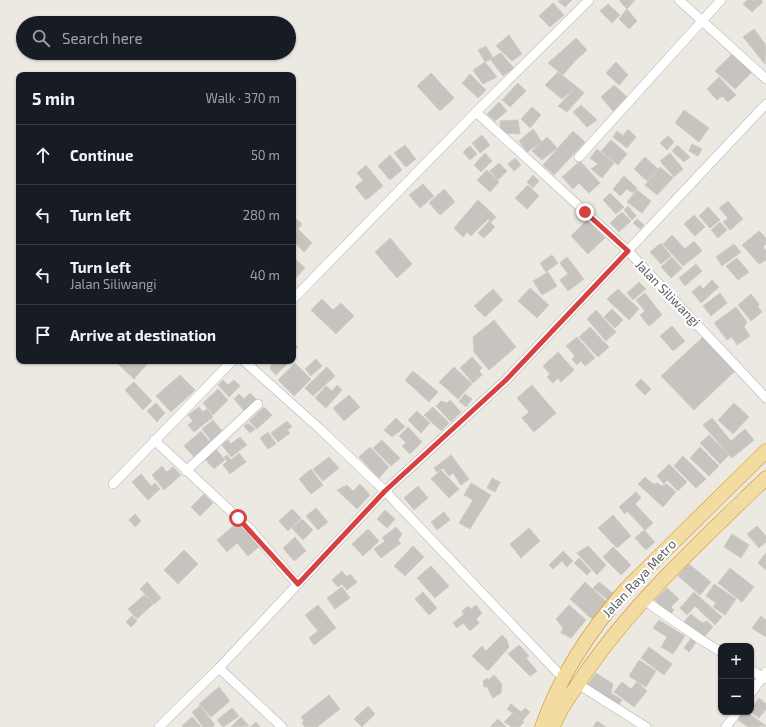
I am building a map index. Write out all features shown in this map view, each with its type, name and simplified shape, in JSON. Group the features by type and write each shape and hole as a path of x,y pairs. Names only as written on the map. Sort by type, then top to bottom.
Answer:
{"highway":[{"name":"Jalan Raya Metro","path":"542,727 563,678 606,612 627,588 766,451"},
{"path":"553,727 559,711 601,650 644,600 684,558 766,478"}],"street":[{"path":"296,296 476,112 589,0"},
{"path":"679,0 766,79"},
{"path":"579,157 668,60 701,20 721,0"},
{"path":"159,727 219,668 385,491 506,380 766,104"},
{"name":"Jalan Siliwangi","path":"476,112 628,251 766,398"},
{"path":"113,484 229,364"},
{"path":"247,364 320,429 385,491 563,678"},
{"path":"186,471 258,404"},
{"path":"154,440 250,529 298,584"},
{"path":"644,600 718,650"},
{"path":"219,668 282,727"},
{"path":"754,671 765,676 754,689"},
{"path":"578,684 646,727"},
{"path":"726,727 735,715"}],"building":[{"path":"572,0 565,7 558,1"},
{"path":"619,0 635,0 627,9"},
{"path":"747,0 761,0 763,2 752,12 743,4"},
{"path":"553,3 564,15 550,27 539,16"},
{"path":"608,4 620,15 612,23 600,11"},
{"path":"627,9 637,21 629,29 619,19"},
{"path":"754,29 766,45 765,64 743,37"},
{"path":"509,35 522,54 512,61 496,46"},
{"path":"576,38 587,50 575,61 564,49"},
{"path":"486,46 493,58 485,62 478,50"},
{"path":"564,49 575,61 563,75 548,63"},
{"path":"501,53 514,68 503,76 490,59"},
{"path":"732,54 752,72 735,89 715,71"},
{"path":"485,62 497,77 483,84 473,70"},
{"path":"616,62 628,75 619,85 606,73"},
{"path":"558,72 577,87 562,99 545,85"},
{"path":"431,73 454,98 440,111 417,86"},
{"path":"470,74 486,90 478,98 462,83"},
{"path":"719,77 736,95 728,102 722,96 717,100 707,89"},
{"path":"518,83 526,91 510,107 502,100"},
{"path":"614,85 627,97 613,111 601,97"},
{"path":"577,87 584,93 567,112 558,106"},
{"path":"499,102 507,111 495,121 487,114"},
{"path":"581,105 597,120 587,127 573,112"},
{"path":"532,107 541,115 530,128 521,119"},
{"path":"684,110 709,128 699,142 675,123"},
{"path":"518,120 520,134 501,133 500,121"},
{"path":"533,129 542,142 527,152 519,141"},
{"path":"628,129 636,137 627,148 613,137 617,131 623,136"},
{"path":"573,131 585,142 554,175 543,165"},
{"path":"482,135 490,145 480,153 472,143"},
{"path":"668,136 674,142 667,150 660,143"},
{"path":"547,137 557,148 542,160 532,151"},
{"path":"611,140 627,154 618,165 601,151"},
{"path":"692,144 702,149 698,156 689,151"},
{"path":"405,145 416,159 406,167 394,153"},
{"path":"677,145 690,157 684,162 672,151"},
{"path":"470,146 477,154 470,160 463,152"},
{"path":"597,149 614,163 602,178 591,169 598,164 590,158"},
{"path":"485,153 492,161 481,172 474,165"},
{"path":"670,153 683,169 674,177 660,161"},
{"path":"390,155 402,170 390,180 378,166"},
{"path":"645,157 658,169 647,181 634,169"},
{"path":"515,158 521,165 514,171 508,164"},
{"path":"580,161 600,183 589,193 579,183 573,189 562,177"},
{"path":"499,163 507,171 498,180 490,171"},
{"path":"366,165 383,186 366,200 355,187 363,180 357,173"},
{"path":"660,167 673,178 657,195 645,185"},
{"path":"487,170 499,182 490,192 477,180"},
{"path":"533,175 539,181 533,188 527,182"},
{"path":"624,176 637,188 633,193 627,189 620,196 613,189"},
{"path":"423,184 434,196 420,208 409,195"},
{"path":"528,185 539,196 527,209 515,198"},
{"path":"444,189 455,202 440,215 429,203"},
{"path":"637,190 651,201 642,213 627,202"},
{"path":"610,193 624,207 616,214 603,200"},
{"path":"478,200 496,217 491,222 488,219 471,236 467,232 463,237 454,228"},
{"path":"728,201 743,219 730,230 723,222 728,218 719,208"},
{"path":"628,206 636,216 632,220 624,210"},
{"path":"708,207 720,220 710,228 699,216"},
{"path":"622,212 631,221 619,232 610,223"},
{"path":"694,215 705,227 695,236 684,224"},
{"path":"296,219 302,224 298,229 312,243 304,252 296,244"},
{"path":"637,219 644,225 640,229 633,223"},
{"path":"587,220 605,238 588,254 571,236"},
{"path":"489,221 495,227 484,238 478,233"},
{"path":"720,222 727,230 718,238 711,230"},
{"path":"759,231 766,238 766,244 763,247 766,251 766,260 759,264 742,245"},
{"path":"672,235 685,249 694,241 702,251 683,266 663,244"},
{"path":"390,238 412,264 397,278 375,252"},
{"path":"661,243 671,256 661,264 650,252"},
{"path":"734,244 741,252 722,266 716,257"},
{"path":"552,255 558,263 546,272 540,263"},
{"path":"567,257 584,279 568,291 560,280 568,274 560,263"},
{"path":"672,257 682,268 671,278 661,267"},
{"path":"737,258 749,272 738,280 726,266"},
{"path":"296,260 305,268 296,278"},
{"path":"696,264 702,271 685,286 679,278"},
{"path":"548,272 557,286 542,295 533,281"},
{"path":"712,280 719,287 701,303 692,292 700,285 703,289"},
{"path":"639,282 646,289 633,300 627,293"},
{"path":"530,288 549,305 537,318 518,301"},
{"path":"493,289 503,300 485,317 474,306"},
{"path":"618,289 639,309 629,320 607,299"},
{"path":"645,293 662,315 649,326 640,315 645,311 636,300"},
{"path":"720,293 727,303 711,316 703,306"},
{"path":"751,294 759,304 758,307 762,312 751,321 738,305"},
{"path":"322,299 333,310 341,303 354,316 336,334 311,310"},
{"path":"736,307 747,322 744,327 750,336 737,345 732,337 727,340 714,323"},
{"path":"612,309 623,320 615,328 604,317"},
{"path":"596,310 616,332 606,341 587,319"},
{"path":"494,320 516,347 489,370 474,352 473,337"},
{"path":"672,326 685,341 673,351 660,336"},
{"path":"590,327 609,347 598,357 579,337"},
{"path":"577,337 595,358 585,366 581,361 577,365 572,359 575,356 566,346"},
{"path":"703,337 735,371 694,410 661,376"},
{"path":"558,352 574,370 561,382 558,378 553,383 547,377 550,374 543,366"},
{"path":"472,357 482,368 479,371 482,375 473,383 460,368"},
{"path":"316,359 322,366 311,376 305,369"},
{"path":"118,364 147,364 134,379"},
{"path":"272,364 287,364 276,375 270,369"},
{"path":"294,364 296,364 311,379 294,396 278,380"},
{"path":"327,367 335,376 313,396 305,388"},
{"path":"454,367 472,384 458,399 439,382"},
{"path":"413,371 438,392 429,402 405,380"},
{"path":"180,375 195,390 171,412 156,396"},
{"path":"641,379 651,389 645,395 635,385"},
{"path":"223,380 228,385 234,380 240,386 229,397 218,385"},
{"path":"134,382 152,401 143,410 125,390"},
{"path":"337,385 342,390 326,408 315,398 326,386 332,391"},
{"path":"532,385 556,413 534,432 522,418 529,412 517,398"},
{"path":"218,389 228,400 213,415 203,403"},
{"path":"250,393 258,401 245,412 234,399 239,394 244,399"},
{"path":"465,394 472,399 466,407 459,401"},
{"path":"349,395 360,407 344,421 333,408"},
{"path":"450,400 461,412 451,422 436,406 441,401 447,403"},
{"path":"156,403 165,413 157,422 147,411"},
{"path":"734,403 749,417 733,434 718,420"},
{"path":"199,407 203,412 207,409 213,417 194,432 188,425 193,421 188,415"},
{"path":"264,407 272,415 257,429 249,421"},
{"path":"433,407 449,423 441,431 424,415"},
{"path":"417,411 430,423 421,433 408,420"},
{"path":"396,418 405,427 392,437 384,430"},
{"path":"712,418 731,441 745,429 754,440 732,458 703,425"},
{"path":"213,420 224,433 213,443 202,429"},
{"path":"287,421 292,427 287,430 290,433 278,442 271,433"},
{"path":"248,423 255,429 250,433 244,426"},
{"path":"408,427 422,442 410,454 402,446 406,443 399,436"},
{"path":"201,431 211,443 194,457 184,446"},
{"path":"268,432 276,444 268,449 260,438"},
{"path":"709,435 729,455 720,464 700,443"},
{"path":"240,437 247,445 231,457 222,445 228,440 231,444"},
{"path":"382,440 400,458 391,466 373,448"},
{"path":"370,447 389,467 379,478 359,457"},
{"path":"700,447 719,466 709,476 690,458"},
{"path":"215,448 225,460 214,469 204,458"},
{"path":"239,453 246,462 230,474 223,465 227,461 224,457 227,455 231,460"},
{"path":"451,455 469,479 461,485 453,473 449,476 443,468 437,472 434,468"},
{"path":"683,456 706,479 696,488 674,466"},
{"path":"329,457 339,468 323,481 313,469"},
{"path":"669,464 687,482 678,491 667,480 664,484 657,476"},
{"path":"162,466 167,472 173,467 181,475 164,490 152,475"},
{"path":"311,469 323,485 311,494 299,479"},
{"path":"441,470 459,489 449,498 431,479"},
{"path":"141,474 151,486 155,483 160,489 148,500 132,482"},
{"path":"645,477 653,484 657,483 662,486 667,484 676,492 663,507 638,484"},
{"path":"492,478 500,482 495,492 487,488"},
{"path":"471,483 491,495 470,529 459,523 473,500 464,495"},
{"path":"360,484 370,495 357,509 337,490 347,485 353,491"},
{"path":"418,486 428,498 414,510 404,498"},
{"path":"636,492 641,498 635,504 653,523 645,530 627,511 625,514 619,507"},
{"path":"204,494 213,503 200,516 191,507"},
{"path":"316,508 328,522 318,530 306,516"},
{"path":"292,509 301,518 288,531 279,521"},
{"path":"385,510 395,519 387,528 377,519"},
{"path":"444,512 450,520 437,530 431,522"},
{"path":"135,514 141,521 135,527 129,520"},
{"path":"613,515 631,536 617,548 598,528"},
{"path":"302,519 313,530 303,540 292,528"},
{"path":"238,522 260,546 248,556 237,543 227,552 217,540"},
{"path":"757,526 766,536 766,542 759,548 747,534"},
{"path":"396,527 402,534 398,540 401,543 381,558 374,549 385,541 382,538"},
{"path":"529,528 540,541 521,558 510,544"},
{"path":"368,529 379,541 363,556 352,544"},
{"path":"644,530 655,542 646,550 635,538"},
{"path":"732,534 749,545 741,558 724,547"},
{"path":"295,537 306,551 294,561 283,548"},
{"path":"413,546 424,557 405,576 394,566"},
{"path":"588,546 606,565 597,575 577,553"},
{"path":"613,547 631,565 621,575 603,557"},
{"path":"184,550 198,564 178,584 164,570"},
{"path":"563,551 573,561 567,567 562,561 553,569 549,565"},
{"path":"766,553 766,570 758,563"},
{"path":"579,558 591,571 587,575 574,563"},
{"path":"689,564 711,582 700,595 678,576"},
{"path":"431,566 449,586 435,598 417,578"},
{"path":"730,568 754,587 742,602 718,583"},
{"path":"342,571 347,577 350,574 357,582 347,590 342,584 338,587 332,580"},
{"path":"147,582 161,598 154,604 140,589"},
{"path":"585,582 608,603 593,620 570,599"},
{"path":"599,582 614,594 608,600 593,588"},
{"path":"714,584 736,599 725,615 713,607 716,603 706,596"},
{"path":"342,587 350,598 335,609 327,598"},
{"path":"667,588 679,599 671,607 674,610 670,615 655,600"},
{"path":"423,592 437,608 429,615 415,599"},
{"path":"694,592 722,617 715,625 695,606 687,615 680,608"},
{"path":"144,595 153,604 137,619 128,609"},
{"path":"318,605 336,628 314,645 309,638 318,631 305,615"},
{"path":"476,605 482,613 476,619 479,623 470,631 463,623 457,628 453,623 464,614 462,611 468,606 471,609"},
{"path":"569,605 586,620 571,638 561,633 563,628 556,619"},
{"path":"691,614 702,623 707,621 713,627 702,639 683,623"},
{"path":"132,616 137,621 131,627 126,622"},
{"path":"761,616 766,620 766,637 752,628"},
{"path":"659,620 685,636 673,654 661,647 667,637 653,628"},
{"path":"502,635 507,640 509,647 488,671 472,656 482,646 486,651"},
{"path":"692,637 697,641 689,652 684,648"},
{"path":"519,645 529,656 526,658 537,671 530,676 508,654"},
{"path":"649,647 672,664 664,675 641,658"},
{"path":"639,660 656,671 646,687 629,676"},
{"path":"596,673 613,684 611,693 622,700 617,707 587,686"},
{"path":"494,675 502,684 501,693 493,698 487,687 484,687 483,681 487,678 488,680"},
{"path":"622,682 631,689 637,682 647,691 634,707 614,692"},
{"path":"219,687 230,701 211,717 199,704"},
{"path":"329,695 340,709 317,727 305,727 302,723 304,721 301,717"},
{"path":"759,698 766,704 766,709 759,718 754,714 754,704"},
{"path":"511,704 521,712 525,708 530,712 522,721 507,709"},
{"path":"200,706 215,725 212,727 203,727 192,712"},
{"path":"368,706 375,714 362,727 354,719"},
{"path":"232,708 239,716 223,727 217,720"},
{"path":"512,714 524,722 519,727 512,727 504,722"},
{"path":"741,715 751,715 766,726 748,727 738,720"},
{"path":"192,717 201,727 182,726"},
{"path":"241,717 249,726 231,727"},
{"path":"498,719 506,727 490,727"},
{"path":"597,721 606,727 593,727"},
{"path":"256,722 260,727 250,727"}],"route":[{"path":"238,518 250,529 298,584 385,491 506,380 628,251 585,212"}]}
